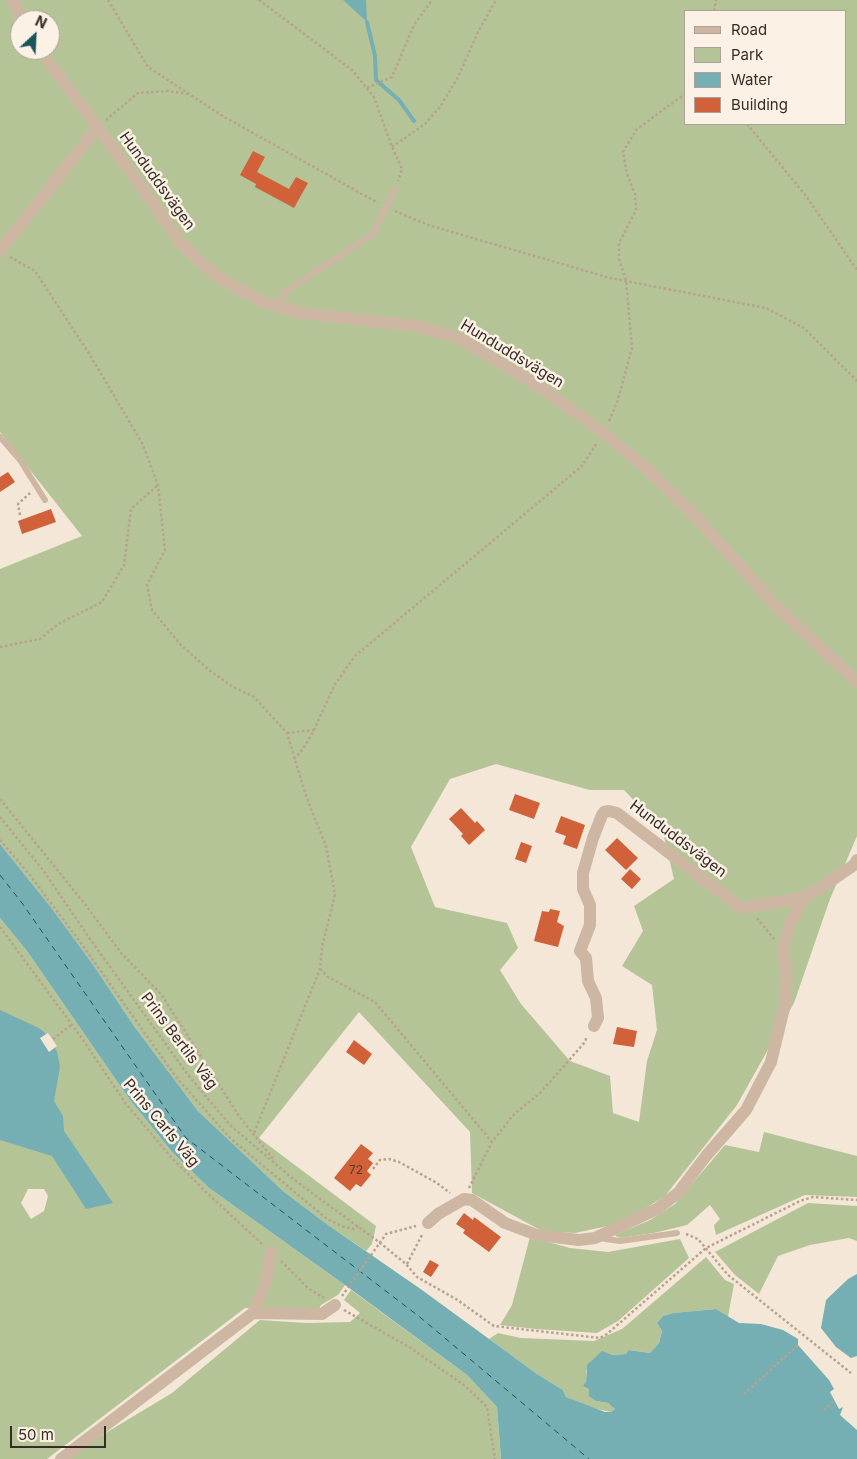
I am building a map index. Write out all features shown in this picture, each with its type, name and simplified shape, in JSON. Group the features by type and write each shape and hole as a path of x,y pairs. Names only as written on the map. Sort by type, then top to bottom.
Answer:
{"street":[{"name":"Hunduddsvägen","path":"47,60 123,161 181,243 221,279 241,291 277,307 302,313 416,326 459,338 543,390 604,433 648,469 695,516 774,604 857,682"},
{"path":"0,252 97,128"},
{"name":"Hunduddsvägen","path":"594,1026 598,1018 596,998 588,981 586,958 580,951 590,925 590,906 583,889 583,873 604,812 617,813 741,908"},
{"path":"741,908 803,898 819,889 857,860"},
{"path":"428,1223 460,1200 472,1200 505,1223 537,1235 579,1240 595,1238 657,1209 678,1193 706,1156 746,1110 771,1062 785,1004 787,978 783,951 790,926 803,898"},
{"path":"61,1459 253,1313 265,1285 271,1252"},
{"path":"253,1313 322,1314 339,1300"}],"lane":[{"path":"277,307 285,292 373,234 394,189"},
{"path":"0,437 20,460 45,500"},
{"path":"595,1238 620,1241 677,1234"}],"path":[{"path":"108,0 148,68 220,115 386,207 428,225 610,278 766,308 804,328 857,381"},
{"path":"259,0 352,70 374,97 402,169 394,189"},
{"path":"367,88 392,78 414,25 432,0"},
{"path":"392,147 425,124 440,107 458,77 478,32 496,0"},
{"path":"97,128 138,94 168,91 189,94"},
{"path":"294,759 303,749 314,730 335,684 355,656 582,466 604,433 618,403 632,348 626,280 619,259 618,242 636,210 635,194 627,174 623,152 627,142 636,130 684,94"},
{"path":"748,125 806,196 857,270"},
{"path":"0,252 36,271 90,355 142,443 158,485 165,550 147,585 152,610 180,644 209,670 233,687 254,697 286,733 306,796 326,846 335,895 322,947 320,969 254,1133"},
{"path":"0,647 40,639 58,624 102,602 124,565 131,509 158,485"},
{"path":"20,515 18,504 38,488"},
{"path":"286,733 314,730"},
{"path":"0,799 84,903 122,954 161,994 240,1116 279,1166"},
{"name":"Prins Bertils Väg","path":"0,818 43,870 188,1075 230,1125 293,1179 359,1226 406,1264 417,1278 456,1299 494,1326 600,1338 706,1248 800,1201 814,1197 857,1200"},
{"path":"0,840 29,874 78,939 176,1078 231,1139 327,1218 344,1227 354,1229 359,1226"},
{"path":"741,908 759,919 783,951"},
{"name":"Prins Carls Väg","path":"0,927 126,1104 170,1156 308,1288 339,1300 464,1385 487,1407 495,1459"},
{"path":"320,969 328,976 375,1002 492,1142"},
{"path":"53,1039 71,1025"},
{"path":"373,1169 380,1160 389,1159 400,1162 436,1183 460,1200 492,1142 514,1114 540,1093 585,1042 589,1030 594,1026"},
{"path":"339,1300 386,1234 428,1223"},
{"path":"406,1264 428,1223"},
{"path":"677,1234 687,1234 698,1239 728,1276 851,1373"},
{"path":"744,1394 798,1345"},
{"path":"824,1410 834,1401"}],"green space":[{"path":"0,0 857,0 857,836 830,899 794,1003 737,1105 665,1196 622,1223 575,1233 542,1231 472,1193 470,1132 359,1012 259,1138 376,1226 372,1244 366,1251 283,1191 198,1111 134,1026 94,966 50,906 0,844 0,569 82,536 0,432","holes":["496,764 590,790 624,790 643,810 660,820 674,879 634,906 643,931 622,966 652,985 657,1030 647,1061 639,1122 613,1113 610,1076 570,1061 521,1004 500,970 518,948 507,923 435,907 411,847 450,779"]},
{"path":"0,918 27,951 130,1100 173,1153 209,1188 345,1285 338,1295 321,1305 318,1311 245,1308 47,1459 0,1459","holes":["28,1189 44,1189 48,1196 44,1211 31,1219 21,1203"]},
{"path":"764,1132 857,1156 857,1197 805,1195 716,1235 714,1225 720,1219 710,1205 687,1225 654,1233 621,1238 615,1236 650,1220 675,1204 725,1145 759,1152"},
{"path":"808,1203 857,1206 857,1241 849,1238 810,1245 778,1256 759,1294 735,1275 715,1252"},
{"path":"530,1237 570,1248 608,1252 680,1239 689,1258 618,1321 597,1333 500,1325 512,1305"},
{"path":"706,1257 725,1280 734,1284 728,1317 716,1309 673,1313 663,1316 657,1323 662,1331 659,1343 650,1353 630,1350 626,1354 612,1355 586,1370 586,1382 596,1401 608,1403 615,1409 611,1412 592,1408 566,1397 563,1390 537,1374 489,1339 498,1333 521,1338 594,1341 622,1329"},
{"path":"351,1290 467,1375 497,1407 501,1459 68,1459 99,1437 172,1393 260,1320 306,1323 350,1322 360,1313 344,1300"}],"water":[{"path":"343,0 366,0 367,22"},
{"path":"0,844 50,906 94,966 134,1026 198,1111 283,1191 537,1374 563,1390 566,1397 605,1412 611,1412 615,1409 608,1403 596,1401 589,1396 589,1389 583,1386 586,1382 587,1365 602,1351 612,1355 626,1354 629,1350 650,1353 659,1343 662,1331 657,1323 663,1316 673,1313 716,1309 739,1323 761,1324 783,1330 798,1339 798,1345 829,1380 834,1389 830,1392 839,1409 843,1407 840,1415 857,1430 857,1459 501,1459 497,1407 467,1375 209,1188 173,1153 130,1100 27,951 0,918"},
{"path":"0,1010 39,1028 57,1051 60,1067 54,1101 63,1116 64,1131 113,1203 86,1209 52,1156 0,1140"},
{"path":"857,1274 857,1356 851,1358 836,1347 821,1328 826,1300 848,1279"}],"pier":[{"path":"48,1033 57,1046 49,1052 40,1038"}],"building":[{"path":"253,151 265,157 257,172 289,189 296,177 308,183 294,208 255,187 256,184 240,175"},
{"path":"8,472 15,482 0,492 0,477"},
{"path":"51,509 56,522 22,534 18,521"},
{"path":"515,794 540,803 534,819 509,810"},
{"path":"461,808 475,823 477,821 485,830 469,845 461,836 463,834 449,819"},
{"path":"561,816 585,825 577,849 563,844 566,836 555,832"},
{"path":"617,838 638,858 626,870 605,850"},
{"path":"521,842 532,846 526,863 515,859"},
{"path":"630,869 641,879 632,889 621,879"},
{"path":"550,909 560,911 557,922 564,926 558,947 534,941 542,911 549,912"},
{"path":"617,1027 637,1031 634,1047 613,1044"},
{"path":"354,1040 372,1054 364,1065 346,1052"},
{"path":"361,1144 373,1153 368,1159 373,1163 367,1171 371,1175 361,1187 356,1184 350,1191 334,1178"},
{"path":"464,1213 473,1220 474,1217 501,1237 489,1252 463,1233 465,1230 456,1224"},
{"path":"430,1260 439,1265 431,1277 423,1272"}],"waterway":[{"path":"367,22 375,56 376,80 399,100 414,121"}],"ferry route":[{"path":"0,875 22,903 186,1138 421,1318 589,1459"}]}
